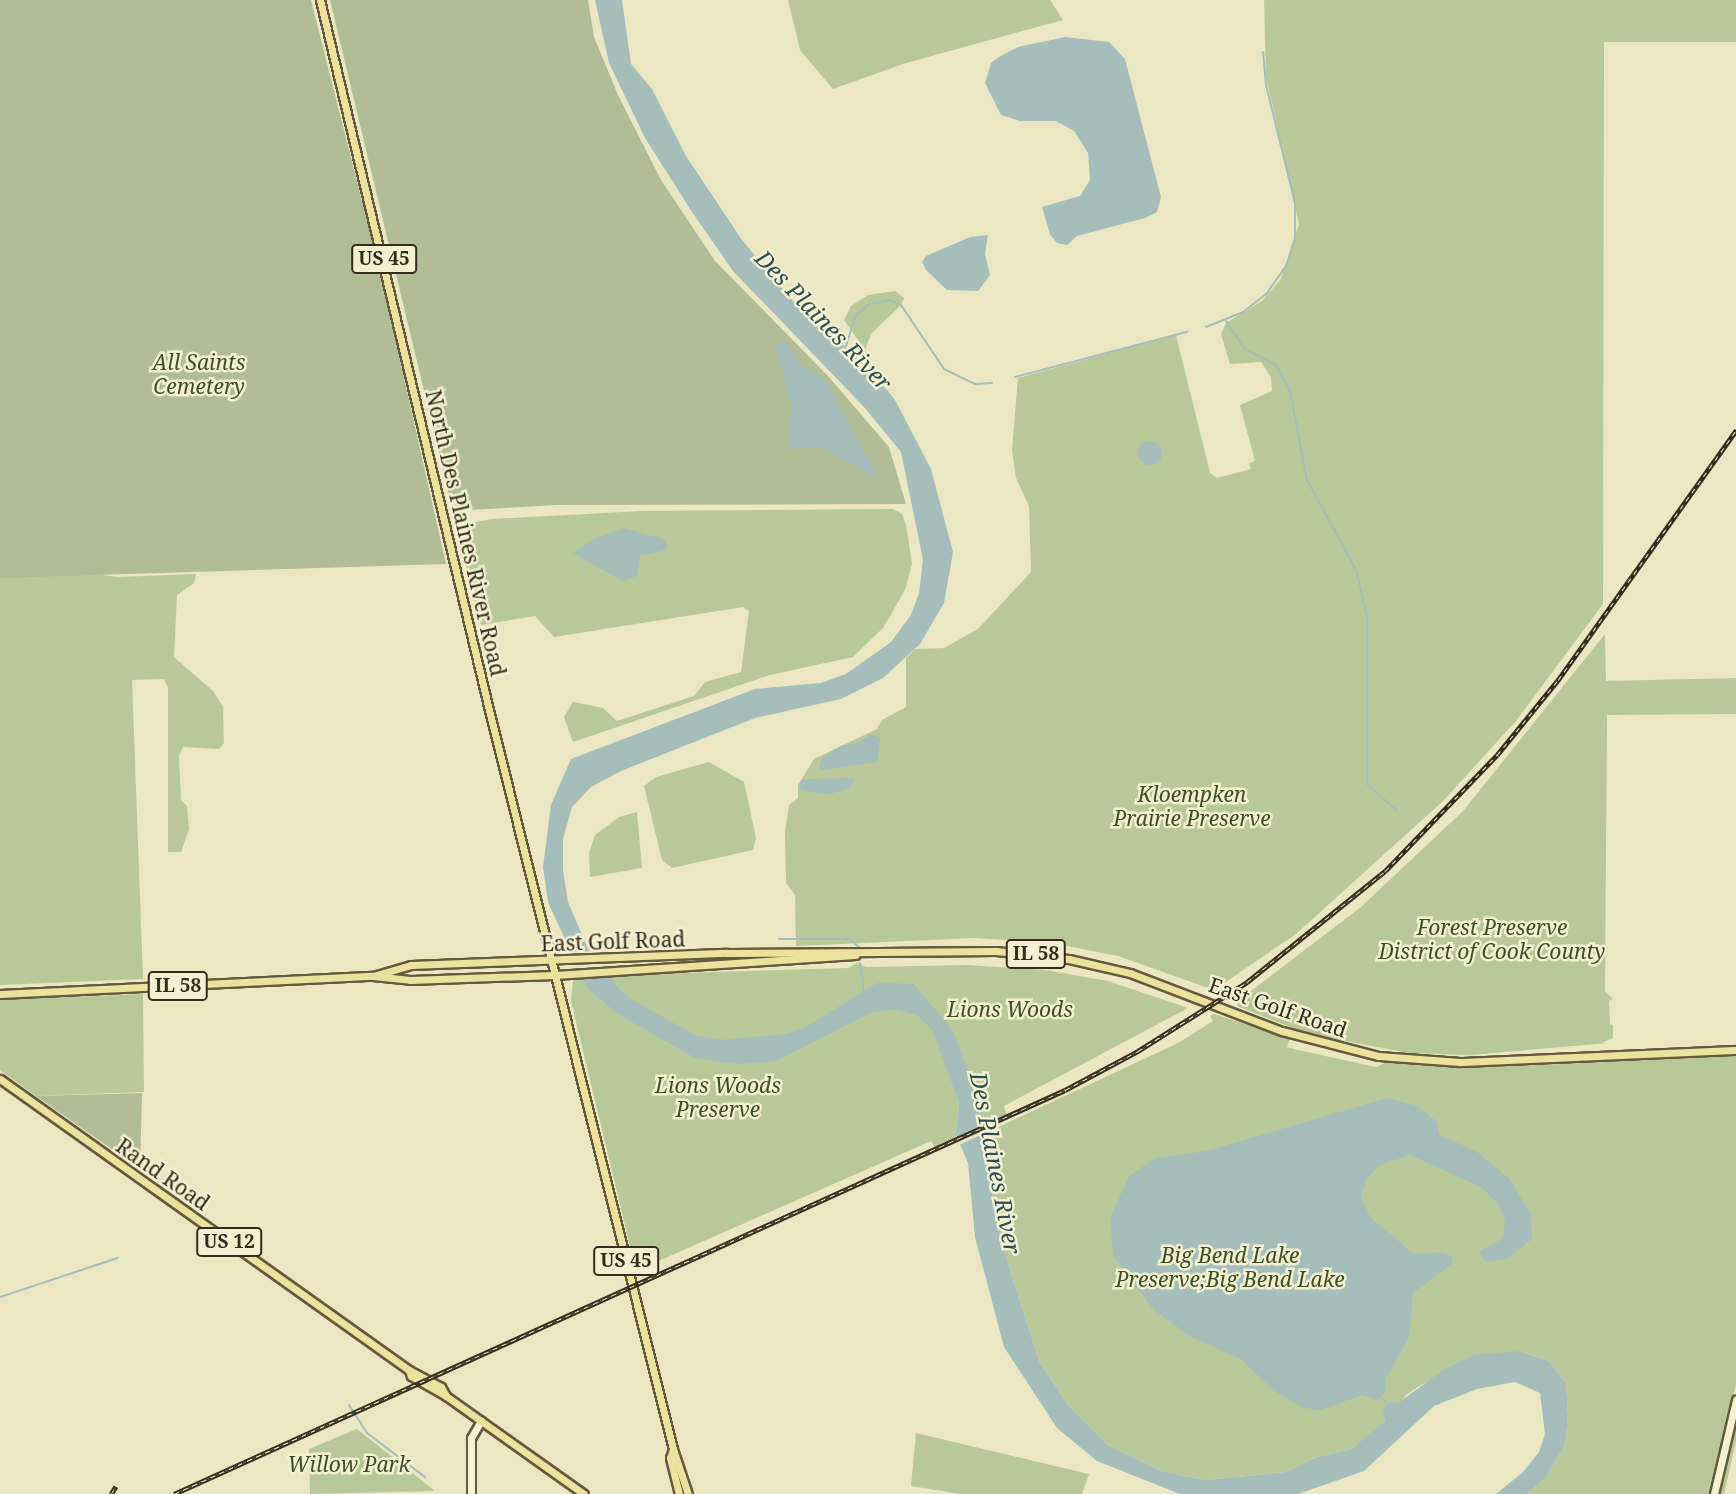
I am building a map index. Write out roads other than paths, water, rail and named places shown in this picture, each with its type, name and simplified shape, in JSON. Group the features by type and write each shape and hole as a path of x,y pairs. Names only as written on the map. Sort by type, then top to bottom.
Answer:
{"main road":[{"name":"North Des Plaines River Road","path":"320,0 555,975 673,1449"},
{"name":"East Golf Road","path":"373,976 411,965 806,951 856,955"},
{"name":"East Golf Road","path":"0,994 373,976 410,980 555,975 856,955 996,951 1069,959 1160,983 1308,1040 1415,1061 1736,1050"},
{"name":"Rand Road","path":"4,1082 409,1370 411,1376 446,1396 584,1494"},
{"name":"US 45","path":"673,1449 670,1458 679,1494"},
{"name":"US 45","path":"673,1449 688,1494"}],"street":[{"path":"0,1092 4,1082"},
{"path":"1714,1494 1736,1400"},
{"path":"471,1494 471,1438 481,1421"}],"water":[{"path":"595,0 622,0 631,64 652,89 686,156 742,240 791,299 869,368 895,400 931,469 953,552 944,603 920,644 883,678 841,699 755,718 621,771 591,787 572,807 563,839 563,870 568,902 588,949 619,989 636,1002 697,1036 720,1040 786,1034 806,1027 877,983 914,984 953,1031 984,1112 981,1135 1001,1242 1040,1363 1068,1405 1108,1445 1161,1471 1206,1480 1286,1472 1317,1457 1352,1449 1385,1421 1383,1409 1391,1402 1398,1403 1445,1369 1474,1355 1519,1351 1549,1361 1566,1383 1568,1415 1565,1445 1545,1478 1527,1494 1496,1494 1523,1472 1539,1452 1545,1434 1540,1393 1515,1382 1477,1389 1434,1406 1364,1471 1298,1494 1180,1494 1097,1461 1057,1428 1004,1347 975,1237 968,1163 956,1135 959,1104 933,1031 917,1015 895,1009 873,1012 776,1061 739,1064 695,1058 618,1014 587,988 548,902 543,867 551,805 571,759 755,689 821,683 846,674 891,642 911,615 919,593 923,560 901,452 864,407 733,271 692,212 645,138 609,63"},
{"path":"1065,37 1109,42 1125,59 1161,197 1157,212 1145,218 1077,236 1067,245 1057,243 1050,234 1042,207 1080,196 1090,180 1088,153 1074,131 1056,121 1020,121 1001,115 985,83 991,63 999,57 1018,47"},
{"path":"988,235 985,254 990,275 978,291 947,290 926,270 922,262 926,256 970,237"},
{"path":"783,338 800,364 824,379 879,479 821,447 789,449 791,404 776,346"},
{"path":"1150,441 1158,445 1162,453 1158,461 1150,465 1142,461 1138,453 1142,445"},
{"path":"624,528 666,540 666,550 640,556 637,576 622,581 573,553 594,539"},
{"path":"872,734 880,738 878,762 821,770 819,766 822,758 842,745 855,744"},
{"path":"808,779 854,780 849,788 830,794 800,791 801,781"},
{"path":"1387,1098 1417,1106 1436,1121 1439,1135 1476,1151 1510,1179 1531,1215 1532,1239 1508,1258 1486,1262 1479,1252 1503,1238 1505,1221 1498,1204 1481,1187 1410,1155 1380,1165 1367,1178 1361,1196 1370,1217 1414,1254 1444,1252 1453,1258 1452,1264 1413,1293 1409,1337 1386,1378 1385,1394 1377,1400 1362,1395 1320,1410 1304,1408 1274,1391 1241,1359 1191,1337 1154,1310 1113,1256 1110,1218 1129,1176 1155,1158 1207,1151"}],"waterway":[{"path":"1206,327 1243,312 1267,293 1287,264 1295,238 1295,203 1266,85 1263,52"},
{"name":"Des Plaines River","path":"846,346 855,316 870,304 891,300 901,305 944,369 975,384 992,383"},
{"path":"1226,321 1245,349 1276,365 1290,391 1307,480 1356,570 1367,616 1367,784 1396,810"},
{"path":"1015,377 1187,332"},
{"path":"779,939 849,939 859,947"},
{"path":"860,963 864,990"},
{"path":"0,1297 118,1258"},
{"path":"1381,1397 1389,1407"},
{"path":"349,1405 367,1433 425,1477"}],"railway":[{"path":"174,1494 1065,1090 1138,1051 1247,982 1385,871 1497,755 1558,680 1736,430"},
{"path":"111,1494 116,1486"}],"park label":[{"name":"All Saints Cemetery","path":"199,374"},
{"name":"Kloempken Prairie Preserve","path":"1192,806"},
{"name":"Forest Preserve District of Cook County","path":"1492,939"},
{"name":"Lions Woods","path":"1010,1009"},
{"name":"Lions Woods Preserve","path":"718,1097"},
{"name":"Big Bend Lake Preserve;Big Bend Lake","path":"1230,1267"},
{"name":"Willow Park","path":"349,1464"}]}
